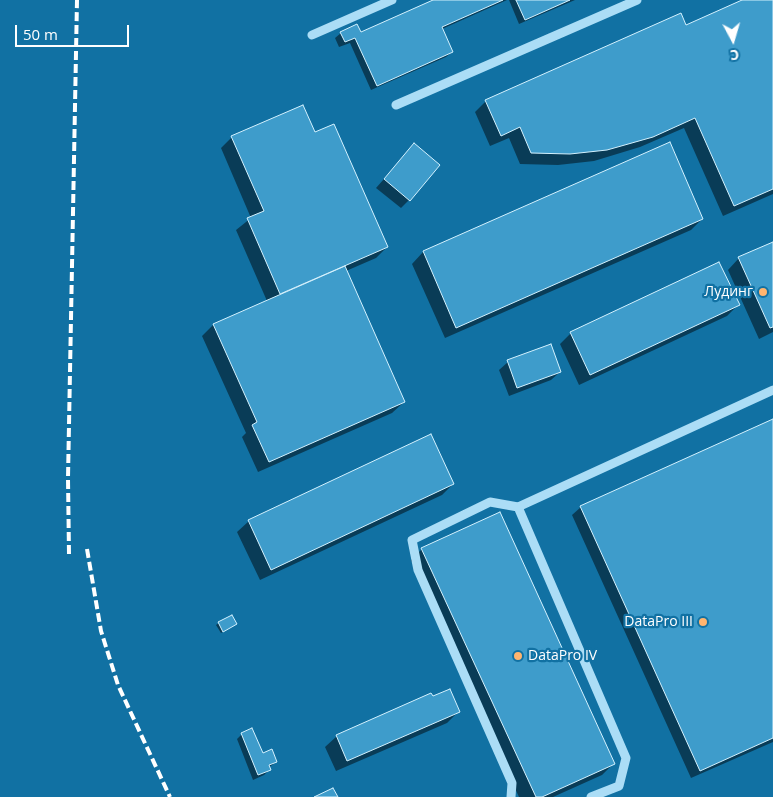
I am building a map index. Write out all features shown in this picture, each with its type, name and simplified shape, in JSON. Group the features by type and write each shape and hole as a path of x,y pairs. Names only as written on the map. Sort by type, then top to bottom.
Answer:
{"lane":[{"path":"312,35 392,0"},
{"path":"396,105 637,0"},
{"path":"511,797 512,783 418,570 412,540 490,502 518,507 773,390"},
{"path":"518,507 626,758 618,786 591,797"}],"building":[{"path":"433,0 503,0 442,27 453,52 377,86 355,38 345,42 340,32 357,24 361,32"},
{"path":"516,0 570,0 525,20"},
{"path":"742,0 773,0 773,189 734,206 695,118 653,137 607,150 570,154 531,153 520,127 501,136 485,100 681,13 686,25"},
{"path":"303,105 315,132 334,124 388,247 280,294 247,218 264,211 231,136"},
{"path":"670,142 703,219 456,328 423,251"},
{"path":"414,143 440,165 410,201 384,179"},
{"name":"Лудинг","path":"773,242 773,327 770,328 738,257"},
{"path":"719,262 740,305 590,375 570,332"},
{"path":"345,266 405,402 269,462 252,425 257,422 213,324"},
{"path":"551,344 561,372 517,388 507,360"},
{"name":"DataPro III","path":"773,419 773,738 700,771 580,506"},
{"path":"431,434 454,484 271,570 248,520"},
{"name":"DataPro IV","path":"500,512 615,764 542,797 536,797 421,548"},
{"path":"232,615 237,624 223,632 218,622"},
{"path":"450,689 460,712 347,761 336,735 431,693 433,696"},
{"path":"252,728 263,753 272,749 277,762 269,765 271,770 258,775 241,733"},
{"path":"333,788 338,797 314,797"}],"railway":[{"path":"69,554 68,478 77,0"},
{"path":"87,549 101,631 118,685 170,797"}],"place":[{"name":"Лудинг","path":"763,292"},
{"name":"DataPro III","path":"703,622"},
{"name":"DataPro IV","path":"518,656"}]}
